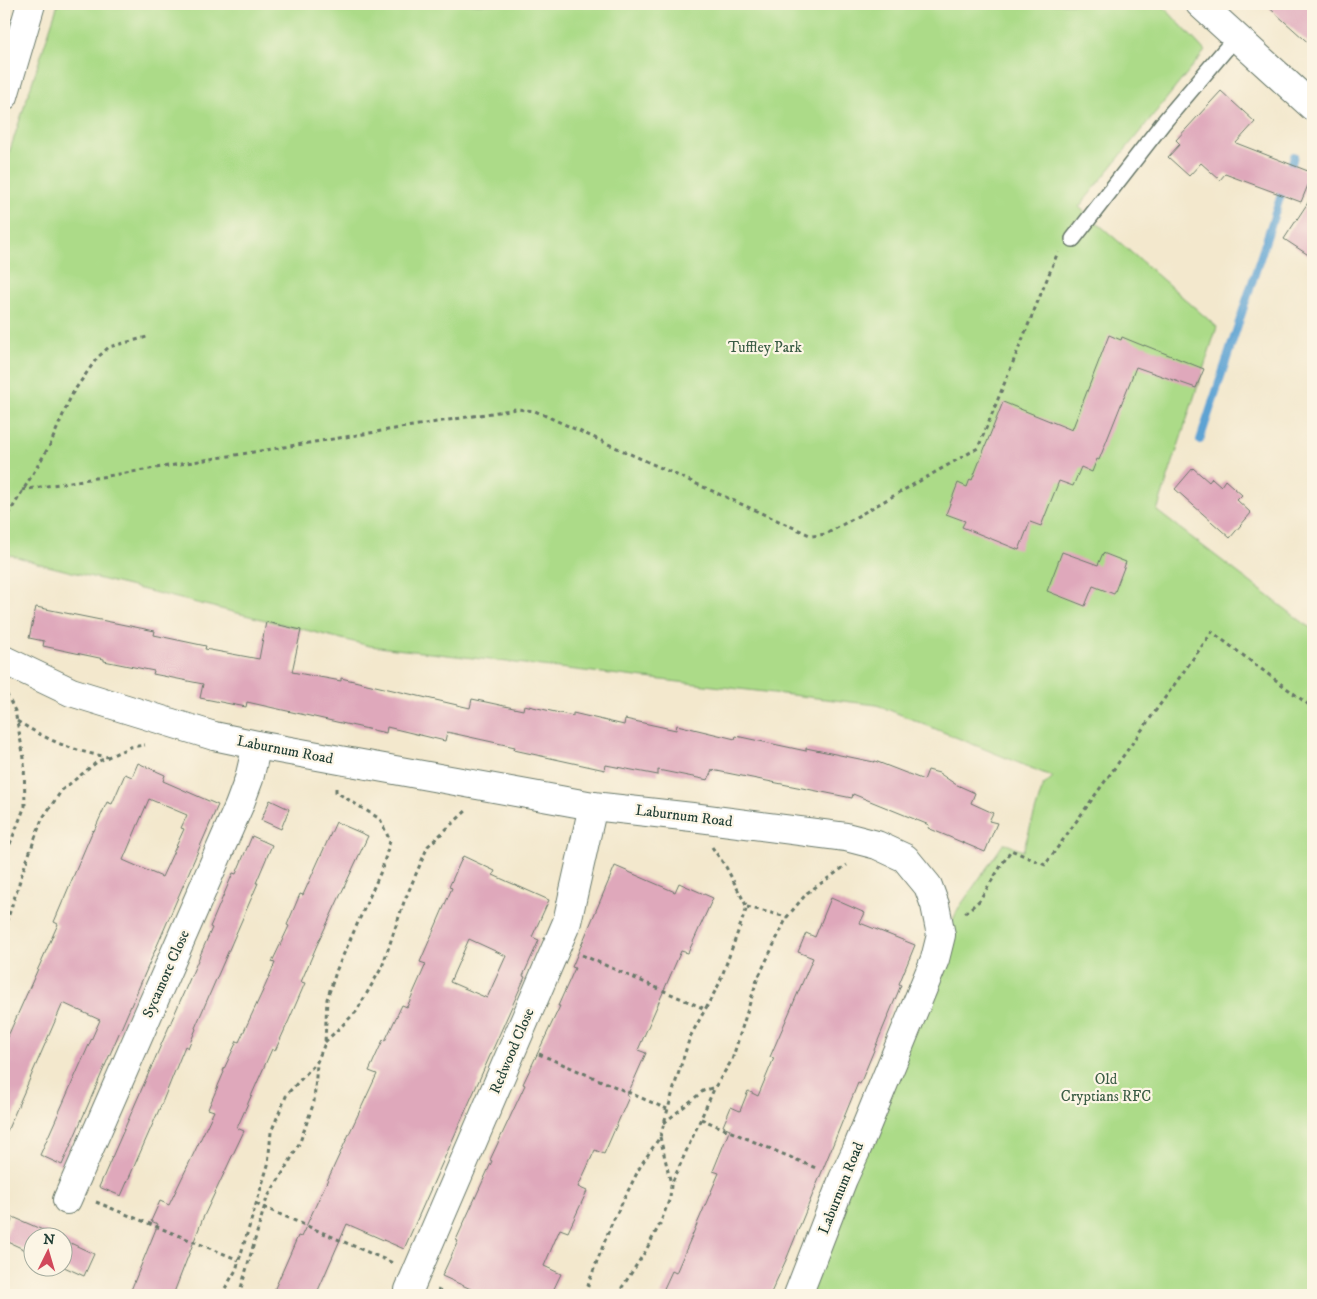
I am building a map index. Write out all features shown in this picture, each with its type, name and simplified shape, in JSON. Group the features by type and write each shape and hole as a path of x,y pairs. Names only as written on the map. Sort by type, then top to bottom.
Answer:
{"street":[{"path":"4,96 9,60 31,4"},
{"path":"1200,4 1313,107"},
{"name":"Laburnum Road","path":"4,660 71,692 214,736 257,746 592,806 846,837 878,845 906,858 928,886 935,905 941,935 934,959 843,1179 798,1295"},
{"name":"Sycamore Close","path":"69,1196 239,806 249,779 257,746"},
{"name":"Redwood Close","path":"413,1281 567,922 592,806"}],"lane":[{"path":"1073,239 1163,123 1236,37"}],"path":[{"path":"22,490 516,408 535,411 812,536 826,534 978,448 1062,243 1073,239"},
{"path":"4,522 50,445 72,394 97,358 109,347 147,337"},
{"path":"941,935 979,901 1011,850 1045,864 1212,632 1313,708"},
{"path":"4,688 14,710 24,758 25,806 4,859"},
{"path":"16,720 61,746 83,753 108,757"},
{"path":"4,930 42,819 62,790 97,762 130,747 149,745"},
{"path":"239,1295 267,1198 300,1142 314,1102 317,1062 325,1043 327,999 337,969 382,869 390,841 380,819 336,792 334,759"},
{"path":"325,1043 356,1012 382,967 404,902 428,846 490,788"},
{"path":"586,1295 589,1282 611,1225 641,1165 660,1137 690,1037 719,984 747,907 726,867 692,817"},
{"path":"671,1185 715,1088 732,1060 757,980 787,917 807,892 878,845"},
{"path":"747,907 787,917"},
{"path":"557,944 705,1010"},
{"path":"515,1043 667,1110"},
{"path":"221,1295 236,1270 268,1165 271,1132 287,1094 317,1062"},
{"path":"663,1123 703,1091 715,1088"},
{"path":"701,1119 843,1179"},
{"path":"617,1295 645,1252 660,1224 670,1198 671,1185 660,1137"},
{"path":"69,1196 239,1260"},
{"path":"256,1204 413,1281"}],"green space":[{"name":"Tuffley Park","path":"58,4 1161,4 1205,51 1079,207 1217,327 1157,511 1313,630 1313,1295 798,1295 935,959 958,909 1004,843 1023,851 1043,786 1053,777 877,705 370,646 44,565 4,553 4,168"}],"building":[{"path":"1265,4 1313,4 1313,47"},
{"path":"1221,91 1255,122 1236,143 1313,173 1301,202 1225,174 1220,180 1201,163 1189,176 1168,157 1180,144 1176,140"},
{"path":"1313,195 1313,258 1284,239"},
{"path":"1109,335 1121,340 1122,337 1204,369 1196,388 1136,367 1099,460 1097,459 1092,472 1081,467 1073,486 1059,481 1041,526 1030,522 1019,550 962,527 965,521 946,514 958,483 967,487 970,479 972,480 1003,402 1072,430"},
{"path":"1193,468 1209,482 1212,478 1221,486 1225,480 1242,495 1237,500 1251,513 1230,538 1175,489"},
{"path":"1062,552 1098,565 1103,553 1126,562 1114,594 1093,586 1085,606 1047,591"},
{"path":"36,607 155,631 154,635 206,646 205,649 259,659 266,622 301,630 292,672 341,681 341,678 470,708 472,699 523,710 524,705 573,716 573,713 624,725 625,719 676,730 677,725 735,739 736,736 806,751 806,748 875,761 924,780 928,770 939,773 955,784 975,793 971,803 993,813 989,821 997,823 985,852 928,828 929,825 853,794 852,798 712,770 708,780 658,770 658,775 606,765 605,770 514,750 515,747 447,732 445,741 387,727 386,733 247,702 246,707 200,698 203,684 153,674 154,671 43,646 44,641 29,638"},
{"path":"138,763 165,775 163,781 218,805 62,1165 40,1155 100,1020 63,1003 4,1138 4,1045 58,924 54,922 93,830 107,802 112,804 125,774 132,777","holes":["149,799 187,815 181,828 184,829 162,877 123,860"]},
{"path":"270,800 289,809 281,829 261,820"},
{"path":"336,822 368,836 301,982 305,983 289,1020 275,1051 272,1049 237,1128 244,1131 203,1218 173,1295 129,1295 158,1224 151,1221 160,1201 169,1205 214,1111 208,1109 223,1071 266,984 275,963 272,962 289,926 287,925 300,894 303,895"},
{"path":"252,836 272,845 256,883 258,883 188,1048 185,1046 121,1196 99,1187 212,928 210,927 233,873 236,874"},
{"path":"463,856 495,871 493,875 549,900 532,937 539,940 523,976 525,977 404,1249 347,1224 316,1295 272,1295 298,1236 301,1237 377,1074 369,1071 383,1040 385,1041 402,1005 407,1007 426,964 420,962 452,888 449,887","holes":["469,939 506,956 487,998 450,982"]},
{"path":"615,866 675,892 679,883 713,898 688,953 681,951 638,1050 646,1053 604,1154 595,1150 578,1187 587,1191 568,1232 560,1229 544,1266 561,1274 551,1295 484,1295 442,1276 458,1241 456,1240 492,1161 490,1160 525,1085 523,1084 560,1006 558,1006 575,968 572,967"},
{"path":"831,898 865,913 860,923 915,945 899,984 901,985 860,1084 858,1083 786,1260 770,1295 661,1295 672,1271 676,1273 719,1173 713,1171 730,1129 723,1126 731,1107 740,1111 748,1091 758,1096 774,1058 770,1057 813,958 798,952 806,933 815,937"},
{"path":"13,1217 33,1226 22,1226 22,1248 4,1240"},
{"path":"72,1244 94,1254 84,1276 72,1271"}],"waterway":[{"path":"1289,173 1294,156"},
{"path":"1200,440 1284,186"}],"park label":[{"name":"Old Cryptians RFC","path":"1106,1088"}]}
